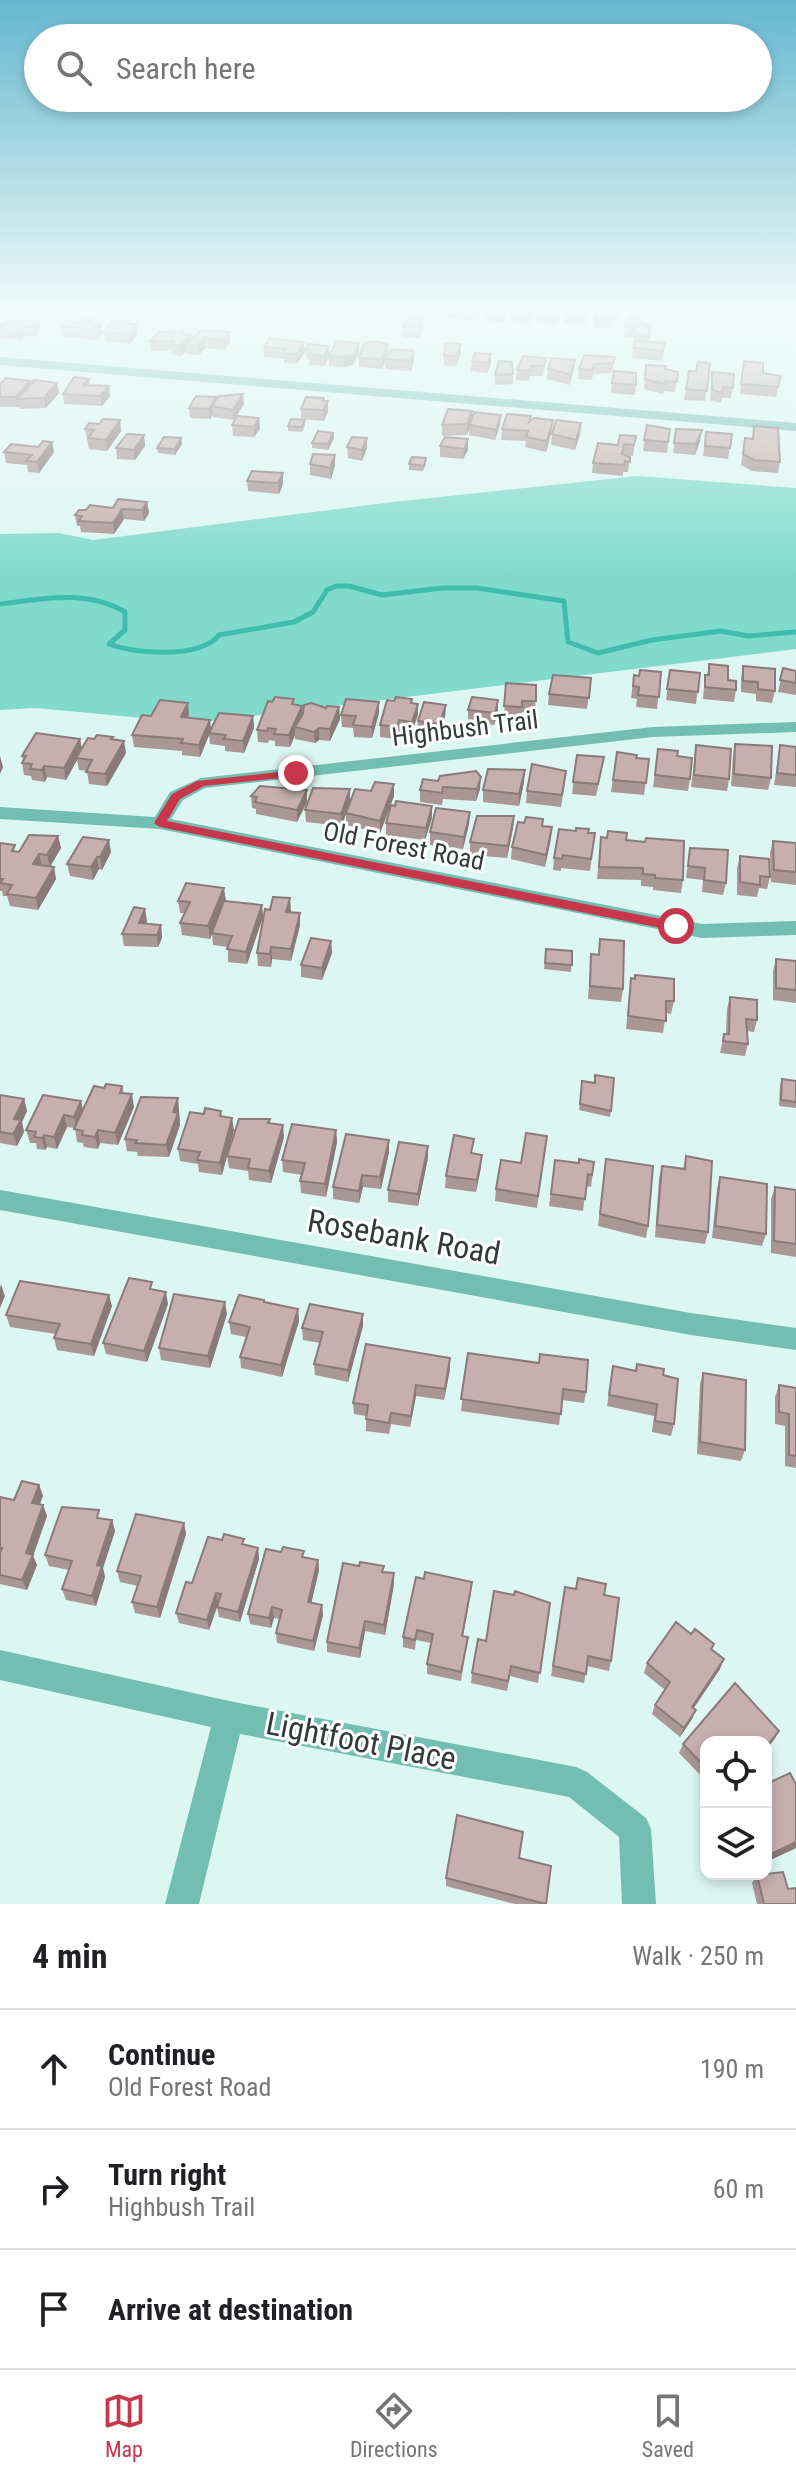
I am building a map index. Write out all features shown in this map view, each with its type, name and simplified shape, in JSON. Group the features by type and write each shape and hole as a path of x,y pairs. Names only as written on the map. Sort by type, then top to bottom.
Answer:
{"street":[{"path":"432,397 796,427"},
{"name":"Highbush Trail","path":"160,823 176,796 201,783 653,732 796,727"},
{"name":"Old Forest Road","path":"0,813 160,823 702,931 796,928"},
{"name":"Rosebank Road","path":"0,1200 691,1324 796,1339"},
{"name":"Lightfoot Place","path":"0,1665 229,1716 576,1783 635,1829 639,1904"},
{"path":"182,1904 229,1716"}],"green space":[{"path":"637,476 796,488 796,649 196,723 36,708 0,710 0,534 59,533 93,540 393,502"}],"building":[{"path":"20,397 45,397 44,398 18,399"},
{"path":"196,397 216,397 209,409 189,408"},
{"path":"218,397 241,397 233,410 212,406"},
{"path":"306,397 328,401 323,410 301,409"},
{"path":"448,409 472,411 467,424 442,425"},
{"path":"474,412 501,415 496,430 470,425"},
{"path":"507,414 531,416 529,422 534,418 553,420 547,441 526,437 528,431 502,429"},
{"path":"237,416 259,418 254,427 232,425"},
{"path":"103,419 120,420 106,440 88,438 94,430 85,429 89,423 99,424"},
{"path":"291,419 305,420 302,427 288,426"},
{"path":"556,420 581,423 576,440 552,434"},
{"path":"647,425 670,429 668,442 644,440"},
{"path":"754,426 778,428 780,462 754,460 743,454 745,438 753,439"},
{"path":"676,429 702,430 696,444 674,443"},
{"path":"318,431 333,433 328,444 312,443"},
{"path":"706,432 732,434 730,448 705,446"},
{"path":"127,434 144,435 134,450 116,448"},
{"path":"620,435 636,436 634,445 624,444 622,454 630,457 630,462 625,461 624,465 593,463 598,443 618,445"},
{"path":"164,437 181,438 175,449 157,448"},
{"path":"352,437 367,438 362,450 347,447"},
{"path":"445,437 468,439 464,449 440,446"},
{"path":"43,441 52,442 37,462 26,461 32,455 4,452 11,444 38,447"},
{"path":"313,454 335,455 330,468 310,464"},
{"path":"412,457 426,458 424,466 409,464"},
{"path":"252,471 283,473 278,483 247,481"},
{"path":"118,499 147,502 142,510 122,509 113,523 79,521 82,516 75,515 90,505 113,508"},
{"path":"709,664 728,666 728,680 736,681 736,690 705,687"},
{"path":"743,666 775,669 775,691 758,689 758,682 743,681"},
{"path":"783,668 796,671 796,683 780,680"},
{"path":"640,670 661,672 659,697 638,695 639,687 633,686 634,675 639,676"},
{"path":"670,670 700,673 698,692 667,689"},
{"path":"553,675 591,678 589,698 549,694"},
{"path":"506,683 536,685 536,701 522,701 522,707 504,706"},
{"path":"275,697 294,699 292,704 302,706 289,735 274,734 276,729 257,730 268,701 272,702"},
{"path":"396,697 412,699 411,703 418,704 412,722 399,720 397,727 380,725 387,700 394,701"},
{"path":"472,697 498,700 495,713 468,710"},
{"path":"346,699 379,702 372,727 353,725 356,716 341,715"},
{"path":"160,700 188,703 181,717 210,720 199,745 181,743 183,739 132,735 142,715 151,716"},
{"path":"424,702 446,705 439,724 418,721"},
{"path":"311,703 326,708 339,707 330,729 319,728 314,732 295,727 303,714 304,705"},
{"path":"219,713 253,716 243,741 224,739 226,735 209,733"},
{"path":"36,733 80,739 64,768 44,766 42,770 30,769 32,764 22,763 26,756 22,756"},
{"path":"97,735 124,741 105,774 86,772 92,760 76,758 88,738 94,739"},
{"path":"735,744 772,746 771,778 734,774"},
{"path":"696,745 731,749 729,779 694,775"},
{"path":"780,745 796,747 796,775 777,773"},
{"path":"658,749 678,751 677,756 692,758 690,779 655,775"},
{"path":"617,752 649,759 646,783 613,780"},
{"path":"577,755 604,757 598,784 573,782"},
{"path":"532,764 566,771 562,795 527,791"},
{"path":"488,769 525,770 519,794 483,790"},
{"path":"476,771 481,777 477,789 443,787 442,793 420,790 423,779 438,781 440,776"},
{"path":"375,782 394,784 380,821 346,813 355,789 371,791"},
{"path":"260,786 307,790 297,810 255,802 257,797 251,796"},
{"path":"313,788 350,789 341,814 305,810"},
{"path":"396,801 432,806 426,828 386,823 391,805 395,806"},
{"path":"436,808 470,812 464,837 430,832"},
{"path":"477,816 514,816 508,846 470,842"},
{"path":"526,817 543,819 542,826 552,827 546,855 512,847 518,822 524,823"},
{"path":"576,828 595,833 591,859 563,855 562,859 554,858 559,829 576,831"},
{"path":"608,831 627,833 626,840 684,841 683,880 655,878 655,875 643,874 643,868 599,867 601,837 607,838"},
{"path":"29,835 58,836 47,855 39,854 33,864 54,867 36,898 7,894 12,885 0,883 3,879 0,879 0,843 15,845 12,851 19,852"},
{"path":"83,837 109,840 91,867 67,864"},
{"path":"773,841 796,843 796,872 774,870"},
{"path":"690,848 728,850 726,883 704,880 705,868 688,866"},
{"path":"740,856 769,859 770,877 760,876 760,885 740,882"},
{"path":"186,883 224,888 208,926 180,923 190,902 178,901"},
{"path":"273,897 290,898 286,912 300,913 291,949 271,947 270,954 257,953 265,909 270,910"},
{"path":"224,901 262,905 246,952 227,949 232,936 212,933"},
{"path":"134,907 145,909 139,923 161,925 157,935 122,934"},
{"path":"311,938 331,941 322,968 301,965"},
{"path":"600,939 624,941 623,989 590,986 591,954 599,955"},
{"path":"546,949 572,951 572,965 545,963"},
{"path":"776,959 796,961 796,990 776,988"},
{"path":"635,975 674,979 674,1001 666,1001 666,1021 628,1016 631,978 635,979"},
{"path":"730,997 757,1000 757,1020 746,1019 748,1044 723,1041 724,1034 729,1034"},
{"path":"595,1075 614,1078 611,1111 580,1104 582,1081 595,1083"},
{"path":"782,1079 796,1081 796,1102 781,1100"},
{"path":"106,1084 122,1086 120,1093 132,1094 115,1133 98,1130 95,1137 82,1135 83,1131 74,1129 94,1086 104,1088"},
{"path":"0,1095 24,1099 14,1119 21,1120 13,1134 0,1132"},
{"path":"43,1095 81,1101 74,1117 64,1115 54,1137 34,1137 36,1132 26,1130"},
{"path":"141,1097 178,1098 173,1112 178,1113 166,1145 135,1143 137,1140 125,1139"},
{"path":"205,1108 221,1111 220,1116 232,1118 220,1163 197,1160 200,1152 178,1149 190,1112 204,1114"},
{"path":"239,1119 270,1119 268,1123 283,1125 269,1171 248,1168 250,1159 227,1156"},
{"path":"292,1124 336,1130 325,1184 300,1181 305,1163 282,1160"},
{"path":"526,1133 547,1136 538,1196 496,1189 501,1160 521,1163"},
{"path":"346,1134 389,1140 380,1177 362,1175 359,1191 333,1187"},
{"path":"454,1135 474,1139 471,1153 482,1155 477,1180 446,1176"},
{"path":"399,1142 428,1146 418,1194 388,1190"},
{"path":"686,1156 712,1161 708,1232 657,1225 662,1166 685,1169"},
{"path":"579,1159 594,1162 592,1175 588,1174 585,1199 551,1194 555,1160 579,1163"},
{"path":"606,1159 653,1166 648,1226 600,1214"},
{"path":"720,1177 767,1184 766,1234 715,1226"},
{"path":"775,1187 796,1190 796,1244 774,1241"},
{"path":"129,1278 152,1282 150,1289 166,1292 144,1351 103,1343"},
{"path":"20,1281 109,1295 91,1344 54,1338 60,1324 6,1315"},
{"path":"174,1294 225,1302 208,1356 159,1348"},
{"path":"239,1295 298,1309 281,1365 240,1357 250,1327 229,1322"},
{"path":"310,1304 363,1314 348,1370 314,1364 323,1332 302,1328"},
{"path":"366,1344 450,1358 445,1389 416,1385 411,1416 391,1413 389,1423 366,1419 368,1405 353,1403"},
{"path":"468,1353 539,1363 540,1354 588,1360 586,1392 563,1389 561,1414 461,1399"},
{"path":"637,1364 664,1369 663,1375 678,1379 674,1424 655,1421 657,1404 609,1395 613,1366 636,1371"},
{"path":"703,1373 746,1380 745,1450 700,1442"},
{"path":"779,1385 796,1388 796,1456 789,1455 789,1414 779,1412"},
{"path":"22,1481 39,1485 32,1503 43,1505 26,1553 33,1555 22,1580 0,1575 0,1497 14,1500"},
{"path":"62,1507 99,1510 97,1518 112,1520 97,1565 102,1566 92,1596 62,1589 72,1561 45,1555"},
{"path":"136,1514 184,1523 157,1607 132,1602 141,1576 117,1571"},
{"path":"224,1534 244,1539 242,1544 258,1548 238,1612 217,1607 221,1594 216,1593 207,1620 176,1613 186,1582 192,1583 208,1537 222,1540"},
{"path":"283,1547 304,1551 302,1557 318,1560 308,1602 322,1605 313,1641 276,1633 282,1610 272,1607 269,1618 248,1614 266,1549 281,1552"},
{"path":"360,1562 384,1566 382,1572 394,1573 384,1625 365,1621 359,1648 327,1642 343,1563 359,1566"},
{"path":"425,1572 472,1582 462,1636 468,1637 461,1672 427,1664 433,1634 417,1630 415,1640 403,1637 416,1577 424,1579"},
{"path":"578,1578 606,1584 604,1595 619,1598 611,1661 588,1656 586,1674 553,1666 565,1587 576,1589"},
{"path":"494,1591 514,1595 515,1591 550,1603 540,1673 511,1666 508,1681 472,1673 478,1639 486,1641"},
{"path":"676,1622 691,1634 695,1629 714,1644 711,1649 724,1659 692,1707 696,1710 684,1728 655,1705 670,1682 647,1663"},
{"path":"735,1683 779,1731 772,1740 772,1736 700,1736 700,1762 683,1744"},
{"path":"790,1773 796,1784 796,1842 772,1854 772,1808 772,1781"},
{"path":"457,1815 523,1832 519,1858 551,1866 546,1904 446,1878"},
{"path":"783,1872 788,1889 796,1888 796,1904 764,1904 758,1880 772,1880 772,1873"}],"waterway":[{"path":"0,604 48,598 95,600 125,612 125,630 109,644 150,652 183,651 210,643 219,635 294,622 313,612 327,590 336,586 349,586 382,595 443,588 477,588 564,601 568,642 598,653 652,640 721,631 748,636 796,632"}],"route":[{"path":"296,773 201,783 176,796 160,823 676,926"}]}
